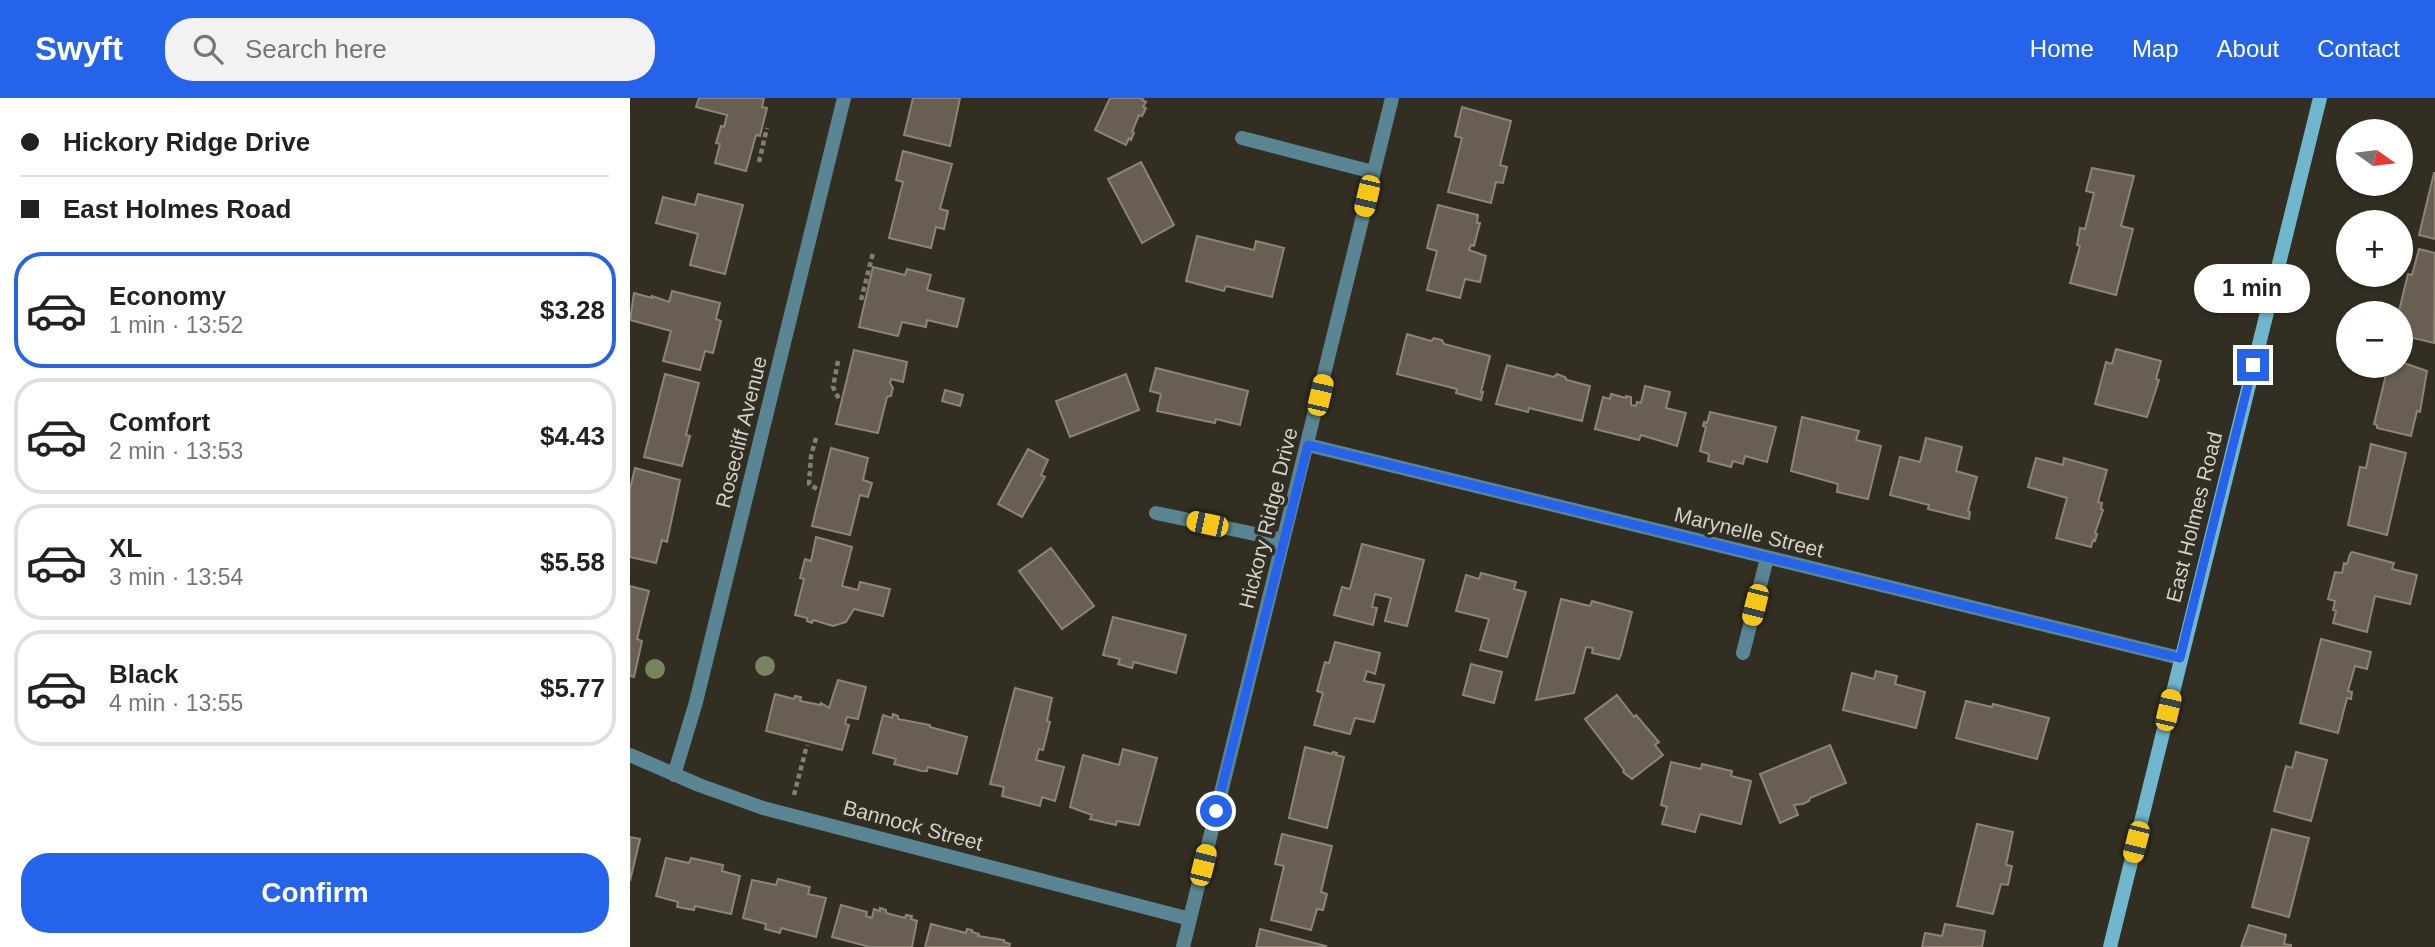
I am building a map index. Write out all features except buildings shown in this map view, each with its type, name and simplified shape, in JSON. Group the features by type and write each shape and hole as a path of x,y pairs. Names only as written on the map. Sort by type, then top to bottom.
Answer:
{"main road":[{"name":"East Holmes Road","path":"2110,947 2320,98"}],"street":[{"name":"Rosecliff Avenue","path":"674,775 696,702 844,98"},
{"name":"Hickory Ridge Drive","path":"1183,947 1392,98"},
{"path":"1242,138 1373,172"},
{"name":"Marynelle Street","path":"1308,445 2180,658"},
{"path":"1156,513 1283,540"},
{"path":"1743,653 1767,558"},
{"name":"Bannock Street","path":"630,755 737,799 1190,919"}],"path":[{"path":"759,162 767,128"},
{"path":"861,300 873,253"},
{"path":"838,361 834,387 839,399"},
{"path":"816,438 809,484 817,489"},
{"path":"790,814 807,745"}],"route":[{"path":"1216,811 1308,445 2180,658 2253,365"}]}
